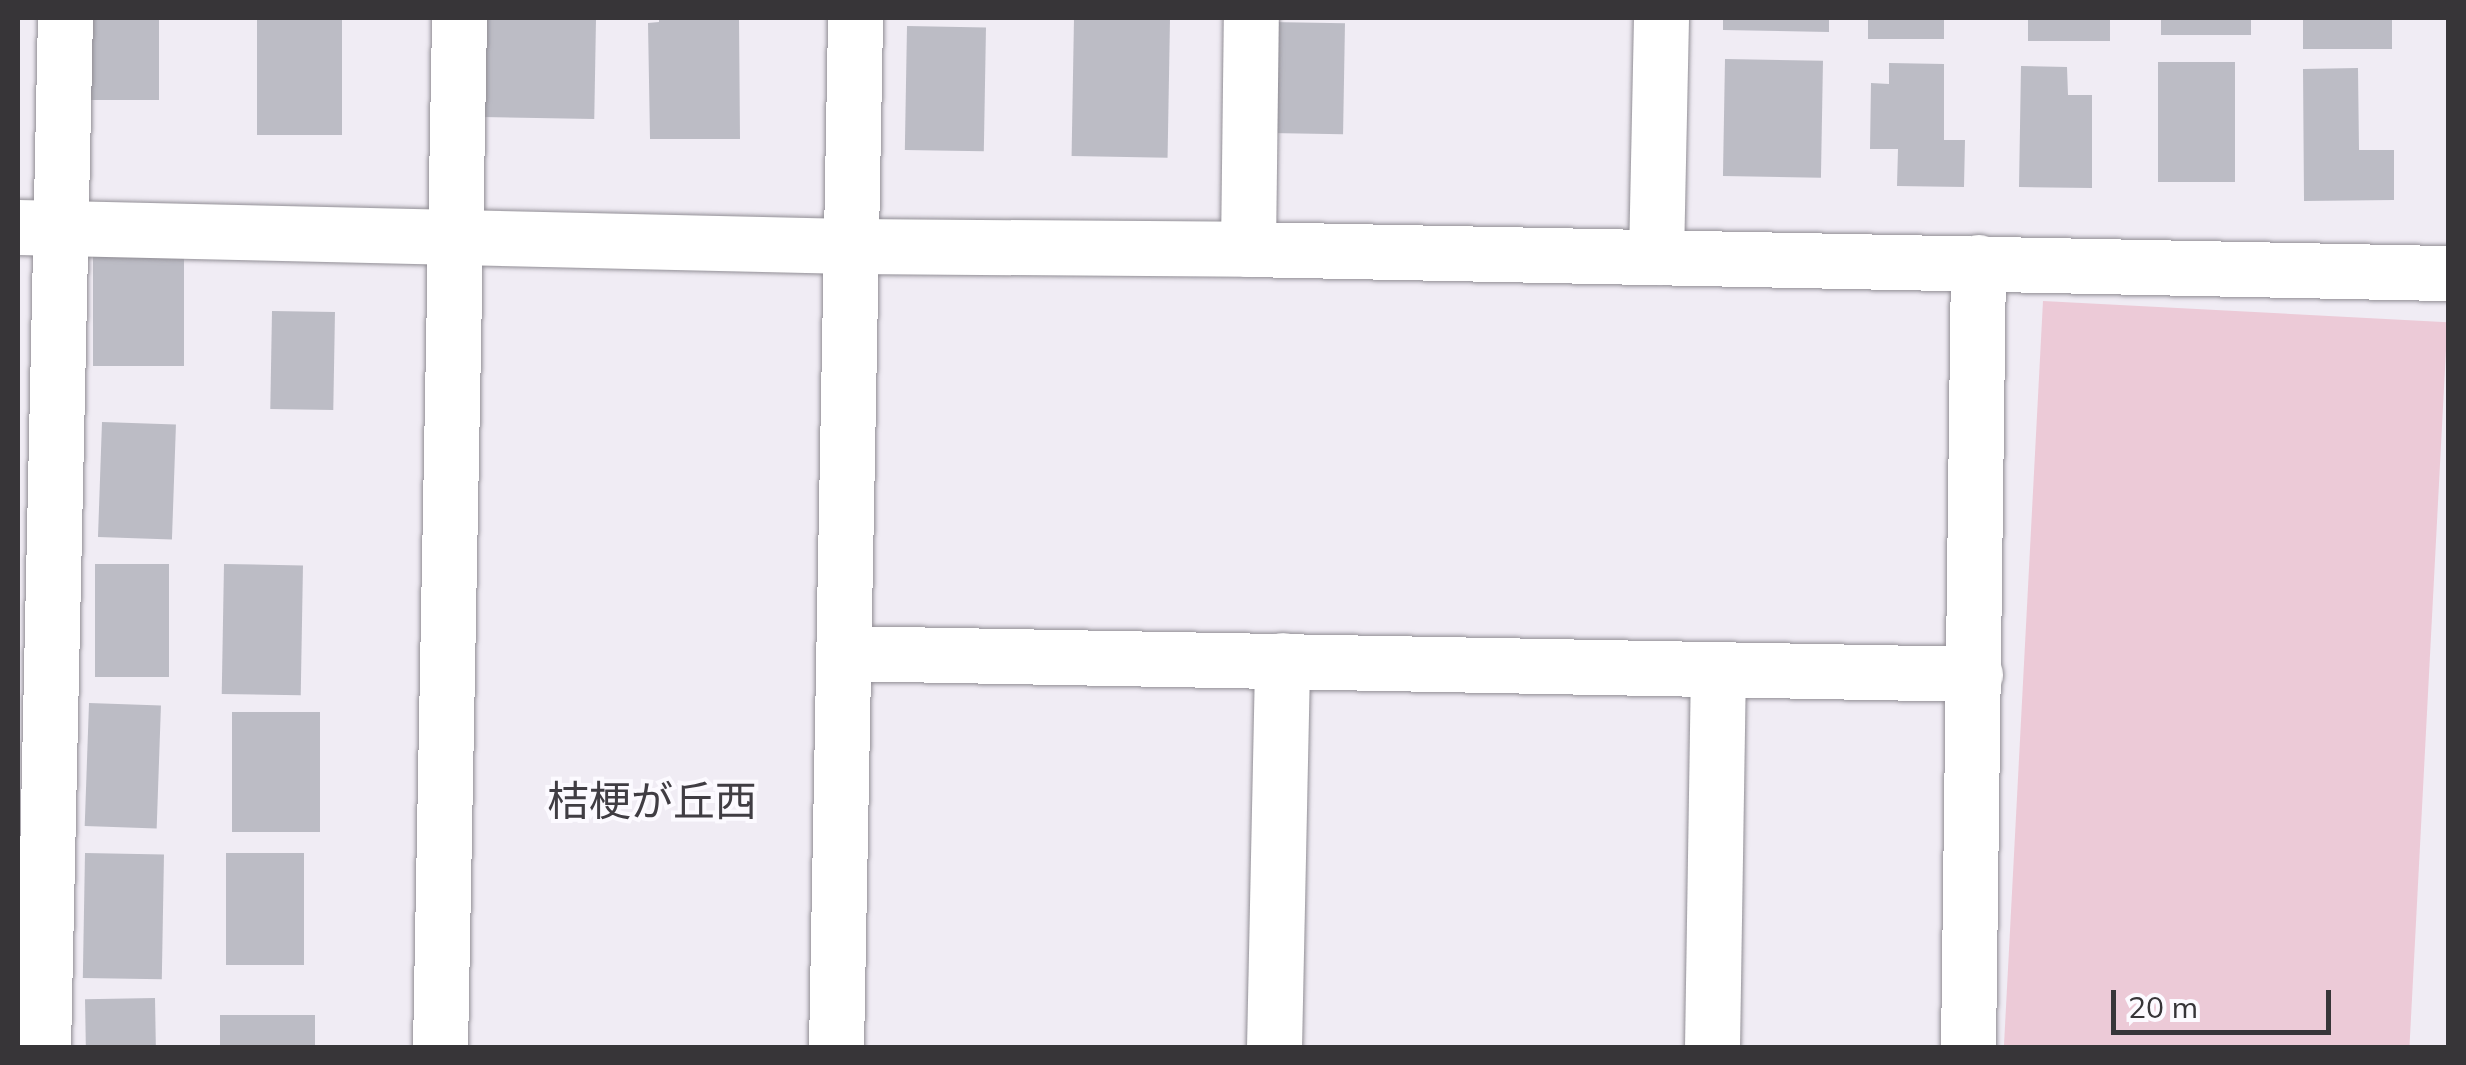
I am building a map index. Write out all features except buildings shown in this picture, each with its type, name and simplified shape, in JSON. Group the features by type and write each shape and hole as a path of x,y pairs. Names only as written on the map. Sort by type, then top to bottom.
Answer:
{"street":[{"path":"43,1048 39,227 66,18"},
{"path":"440,1048 459,18"},
{"path":"836,1048 855,18"},
{"path":"1248,249 1251,18"},
{"path":"1656,258 1661,18"},
{"path":"39,227 850,246 1248,249 2448,273"},
{"path":"1968,1048 1978,262"},
{"path":"843,654 1975,674"},
{"path":"1274,1048 1282,660"},
{"path":"1712,1048 1718,671"}],"shaded area":[{"path":"2043,301 2447,322 2409,1048 2004,1046"}],"district":[{"name":"桔梗が丘西","path":"652,801"}]}
